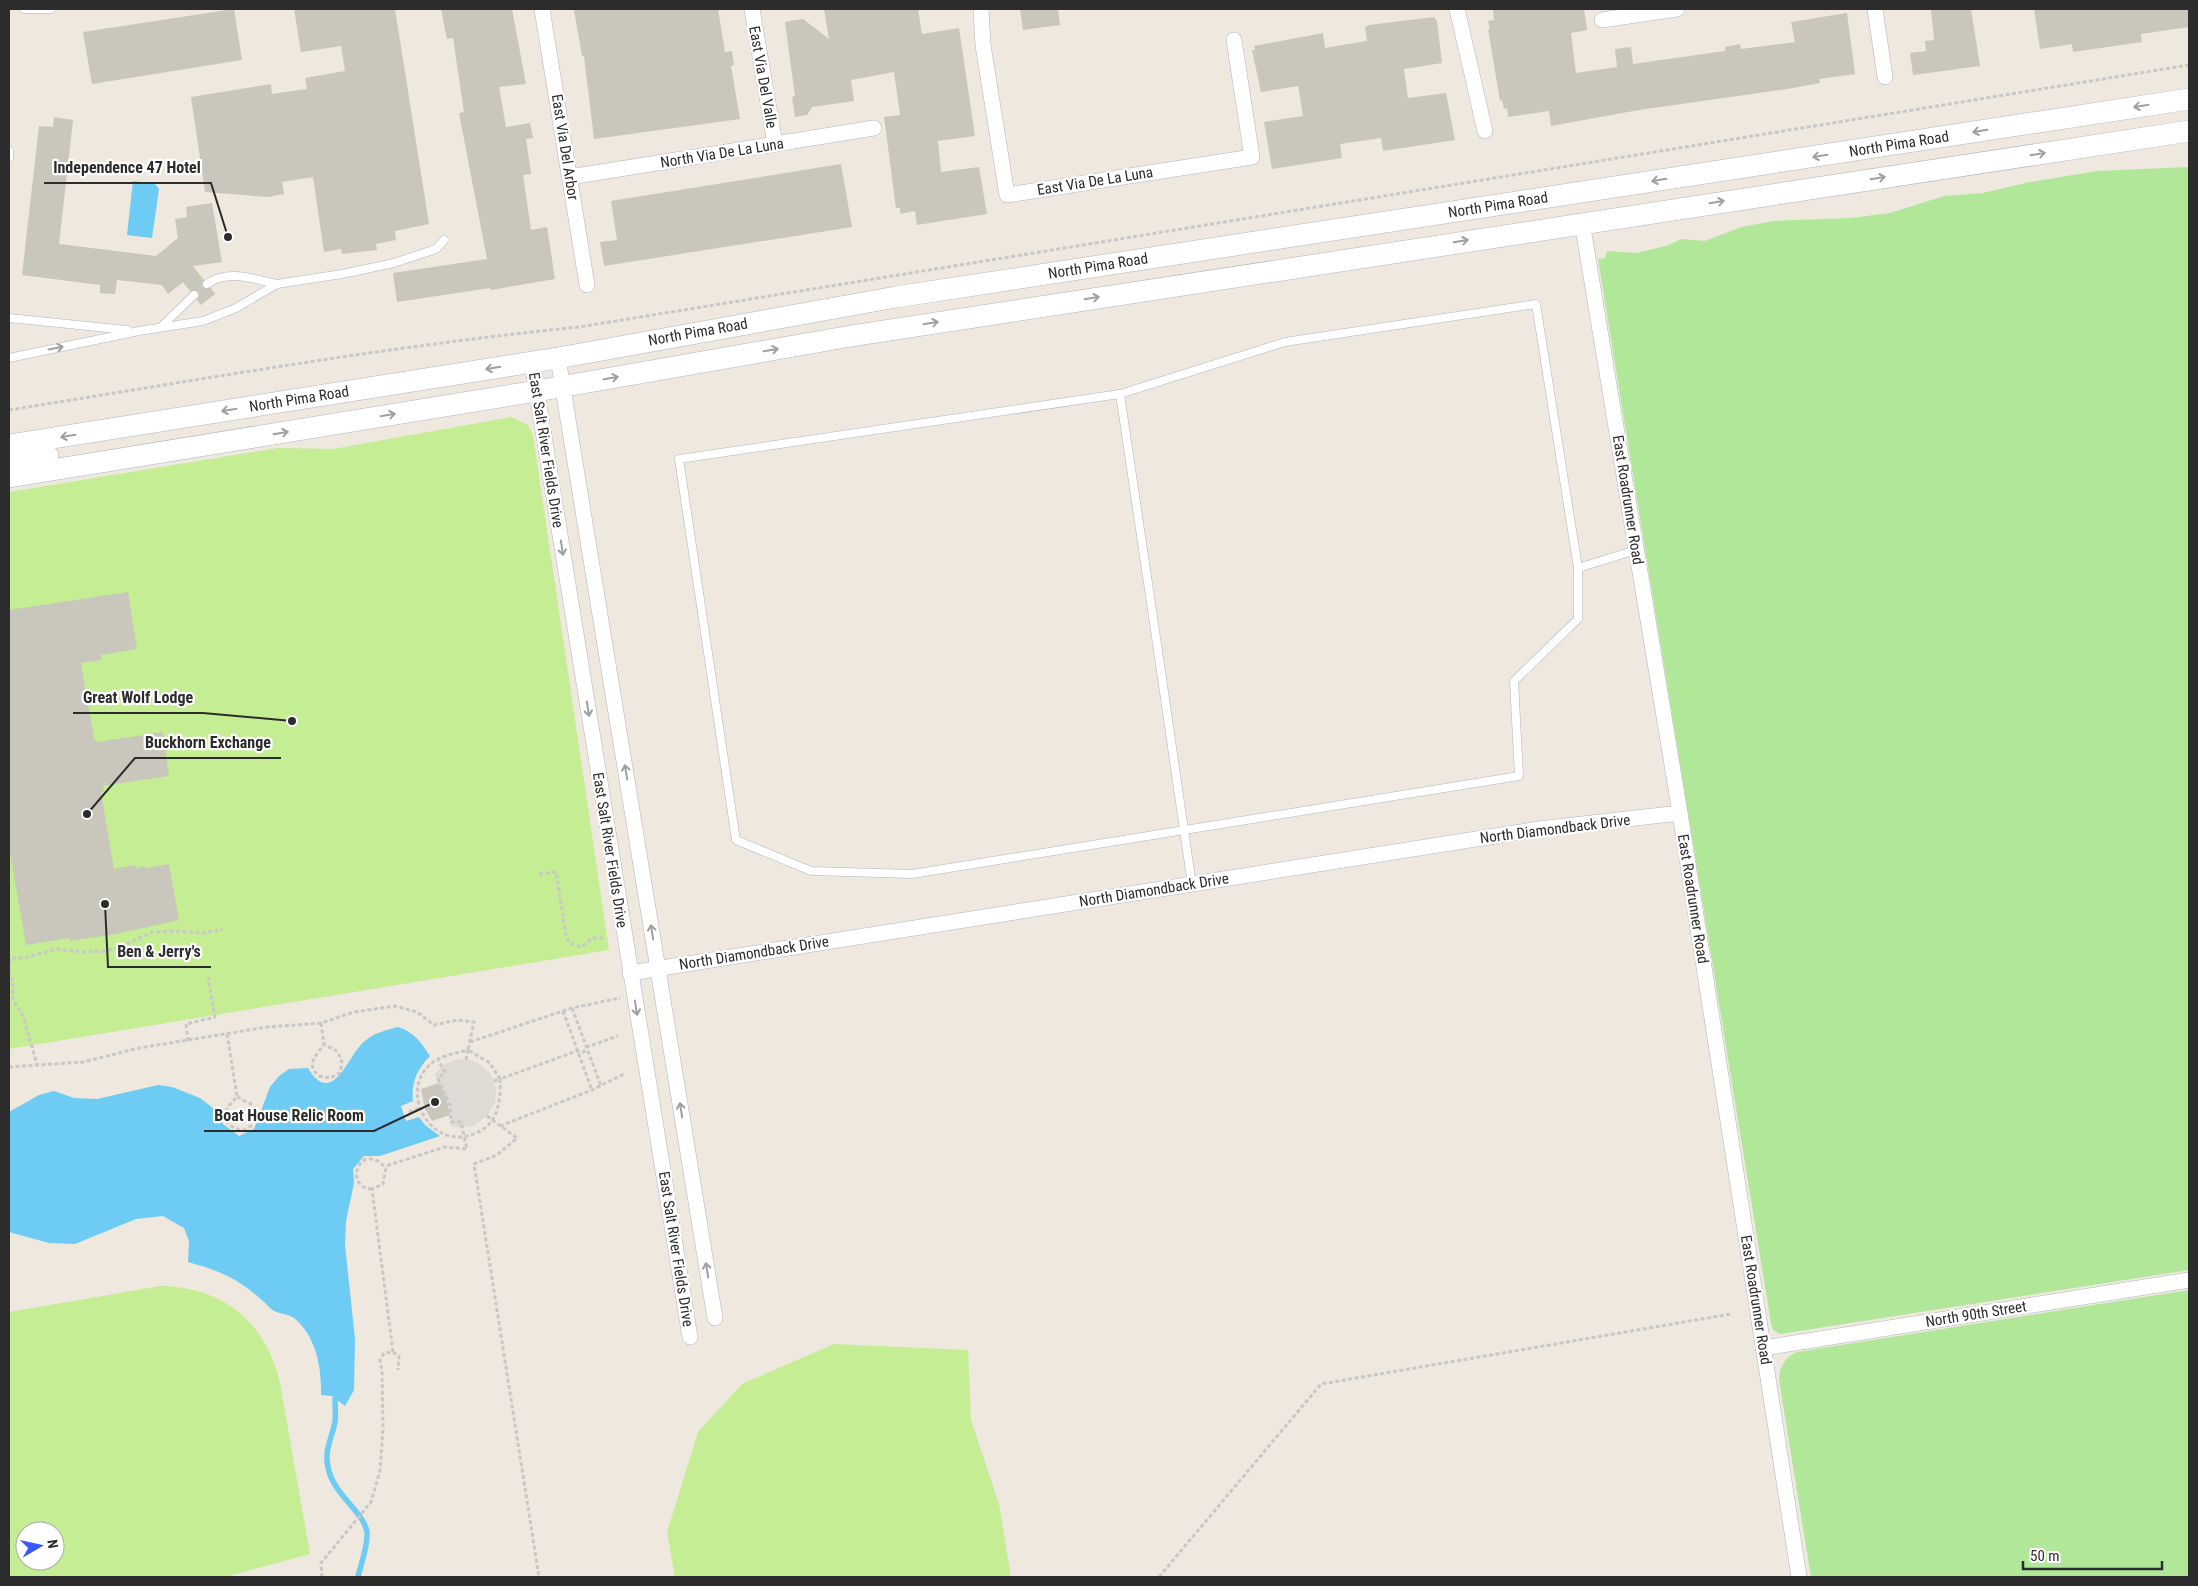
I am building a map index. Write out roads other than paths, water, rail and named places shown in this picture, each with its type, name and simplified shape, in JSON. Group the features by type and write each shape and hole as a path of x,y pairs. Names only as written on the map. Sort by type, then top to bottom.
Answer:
{"main road":[{"name":"North Pima Road","path":"9,445 558,358 896,297 2189,99"},
{"name":"North Pima Road","path":"9,477 537,391 852,336 1582,222 2189,131"},
{"path":"9,460 22,460 136,442 150,442 189,448"}],"street":[{"name":"East Via Del Arbor","path":"542,9 587,285"},
{"name":"East Via Del Valle","path":"752,9 774,144"},
{"name":"East Via De La Luna","path":"981,9 983,45 1007,195 1252,157 1234,40"},
{"path":"1457,9 1485,131"},
{"path":"1602,20 1677,9"},
{"path":"1875,9 1885,77"},
{"name":"North Via De La Luna","path":"570,177 874,128"},
{"name":"East Roadrunner Road","path":"1582,222 1680,813 1799,1577"},
{"name":"East Salt River Fields Drive","path":"558,358 714,1318"},
{"name":"East Salt River Fields Drive","path":"532,362 690,1337"},
{"name":"North Diamondback Drive","path":"630,973 1539,829 1680,813"},
{"name":"North 90th Street","path":"1763,1348 2189,1280"}],"lane":[{"path":"24,9 51,9"},
{"path":"9,151 9,158"},
{"path":"9,358 212,318 236,308 277,284 394,263 436,249 444,240"},
{"path":"207,284 214,278 234,275 277,284"},
{"path":"161,328 194,295"},
{"path":"1536,304 1578,568 1578,619 1514,681 1519,776 912,874 811,871 736,840 679,459 1120,394 1285,342 1536,304"},
{"path":"9,318 139,331"},
{"path":"1120,394 1192,885"},
{"path":"1578,568 1636,550"}],"water":[{"path":"133,181 155,184 159,189 152,238 127,235"},
{"path":"398,1027 417,1038 430,1056 422,1066 414,1082 413,1101 401,1106 406,1121 419,1117 425,1125 440,1136 380,1156 364,1156 353,1169 354,1183 346,1221 345,1245 355,1339 354,1390 345,1406 332,1396 321,1395 319,1364 312,1343 302,1325 291,1316 272,1310 242,1284 223,1274 188,1262 189,1241 184,1228 163,1216 136,1219 75,1244 49,1243 9,1232 9,1112 39,1095 54,1091 74,1098 97,1099 158,1085 172,1087 200,1098 221,1114 223,1124 239,1136 254,1129 270,1087 279,1076 289,1069 308,1068 317,1079 325,1083 333,1081 365,1041 376,1034"}],"waterway":[{"path":"335,1399 335,1422 327,1461 335,1485 360,1517 367,1532 358,1577"}],"place":[{"name":"Independence 47 Hotel","path":"228,237"},
{"name":"Great Wolf Lodge","path":"292,721"},
{"name":"Buckhorn Exchange","path":"87,814"},
{"name":"Ben & Jerry's","path":"105,904"},
{"name":"Boat House Relic Room","path":"435,1102"}]}
